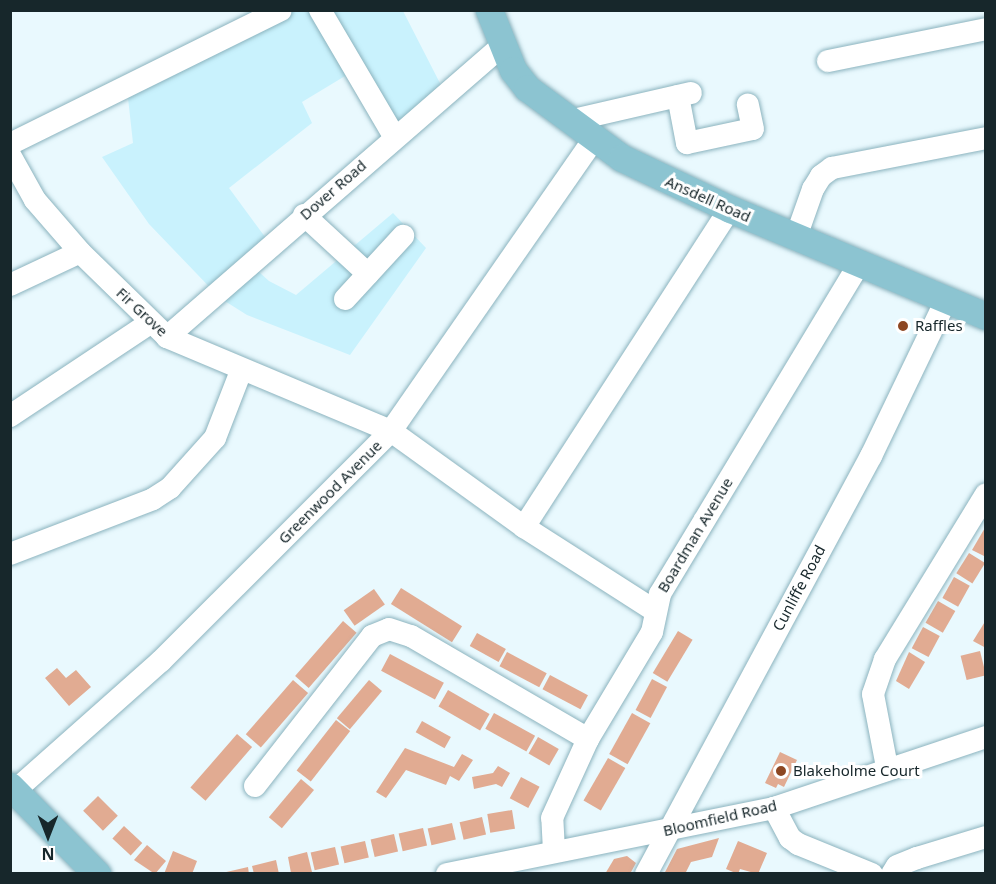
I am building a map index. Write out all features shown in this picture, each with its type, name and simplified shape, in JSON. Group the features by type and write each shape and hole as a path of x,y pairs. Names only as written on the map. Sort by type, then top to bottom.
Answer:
{"main road":[{"name":"Ansdell Road","path":"489,10 502,46 527,88 594,139 652,174 859,264 986,316"},
{"path":"12,791 97,873"}],"street":[{"path":"10,144 281,10"},
{"path":"320,10 394,136"},
{"path":"828,61 986,29"},
{"name":"Dover Road","path":"10,416 159,330 304,215 502,46"},
{"path":"569,121 685,94 687,142 753,129 748,105"},
{"path":"796,237 813,189 821,176 832,168 986,138"},
{"name":"Greenwood Avenue","path":"12,791 160,661 391,431 594,139"},
{"name":"Fir Grove","path":"10,155 35,200 80,252 159,330 241,371 391,431 524,526 654,610"},
{"path":"524,526 730,209"},
{"path":"304,215 368,274"},
{"path":"345,299 403,237"},
{"path":"10,285 80,252"},
{"name":"Boardman Avenue","path":"554,851 552,818 588,739 652,632 654,610 711,506 859,264"},
{"name":"Cunliffe Road","path":"646,873 871,456 946,300"},
{"path":"10,554 153,499 170,488 215,438 241,371"},
{"path":"887,767 873,694 885,659 986,494"},
{"path":"255,786 372,636 389,629 411,636 588,739"},
{"name":"Bloomfield Road","path":"447,873 774,808 887,767 986,737"},
{"path":"774,808 790,838 830,866 872,873"},
{"path":"892,873 897,866 917,858 986,837"}],"shaded area":[{"path":"281,11 403,11 445,93 394,136 355,70 302,102 312,123 229,188 271,245 249,263 269,281 296,295 393,213 426,248 350,355 247,315 220,298 149,224 102,157 133,143 127,89"}],"building":[{"path":"986,526 986,557 972,550"},
{"path":"969,553 985,563 972,583 956,573"},
{"path":"954,577 970,586 958,607 942,598"},
{"path":"401,588 462,626 452,642 391,604"},
{"path":"374,589 385,605 355,626 344,610"},
{"path":"938,601 955,611 943,633 926,623"},
{"path":"986,620 986,648 973,641"},
{"path":"343,621 357,633 309,688 295,676"},
{"path":"923,627 940,636 929,657 912,648"},
{"path":"678,631 693,640 667,682 653,673"},
{"path":"477,633 506,649 499,662 470,646"},
{"path":"980,651 986,675 967,680 961,656"},
{"path":"507,652 547,673 539,687 499,666"},
{"path":"909,652 925,662 909,689 896,681"},
{"path":"390,654 444,683 435,699 381,671"},
{"path":"57,668 66,678 76,670 91,687 69,706 45,678"},
{"path":"550,675 588,695 580,709 542,689"},
{"path":"652,679 667,687 651,718 636,710"},
{"path":"293,680 308,693 261,747 246,734"},
{"path":"369,680 382,691 350,729 337,718"},
{"path":"448,690 490,714 480,730 438,706"},
{"path":"494,713 535,736 526,752 485,729"},
{"path":"632,713 650,723 628,764 609,754"},
{"path":"336,720 350,731 311,782 297,770"},
{"path":"422,721 451,737 445,748 416,732"},
{"path":"237,734 252,747 206,801 190,788"},
{"path":"538,737 559,749 549,765 528,753"},
{"path":"405,748 454,767 462,754 473,760 459,781 450,776 446,785 406,770 386,798 376,792"},
{"name":"Blakeholme Court","path":"780,752 797,760 784,787 778,784 776,788 765,783"},
{"path":"608,758 625,768 601,810 584,800"},
{"path":"498,766 510,773 502,787 496,784 474,789 472,777 493,773"},
{"path":"521,777 540,787 528,808 510,798"},
{"path":"301,779 314,790 282,828 269,817"},
{"path":"98,796 118,816 103,831 83,811"},
{"path":"512,810 515,829 490,833 487,814"},
{"path":"482,817 486,835 464,840 460,822"},
{"path":"452,823 456,840 431,845 428,829"},
{"path":"124,826 142,843 131,855 112,838"},
{"path":"423,828 427,846 403,851 399,834"},
{"path":"394,834 398,852 375,857 371,839"},
{"path":"719,838 712,857 691,862 685,874 664,874 677,849"},
{"path":"365,841 369,858 344,863 341,847"},
{"path":"738,841 767,853 758,874 740,869 738,874 726,869"},
{"path":"147,845 166,861 155,874 134,860"},
{"path":"335,847 339,865 315,870 311,853"},
{"path":"173,851 197,861 192,874 164,874"},
{"path":"307,852 312,872 291,873 288,857"},
{"path":"627,856 636,863 630,874 605,874 614,859"},
{"path":"276,860 279,874 254,874 252,866"},
{"path":"248,867 249,874 222,874 222,873"}],"place":[{"name":"Raffles","path":"903,326"},
{"name":"Blakeholme Court","path":"781,771"}]}
